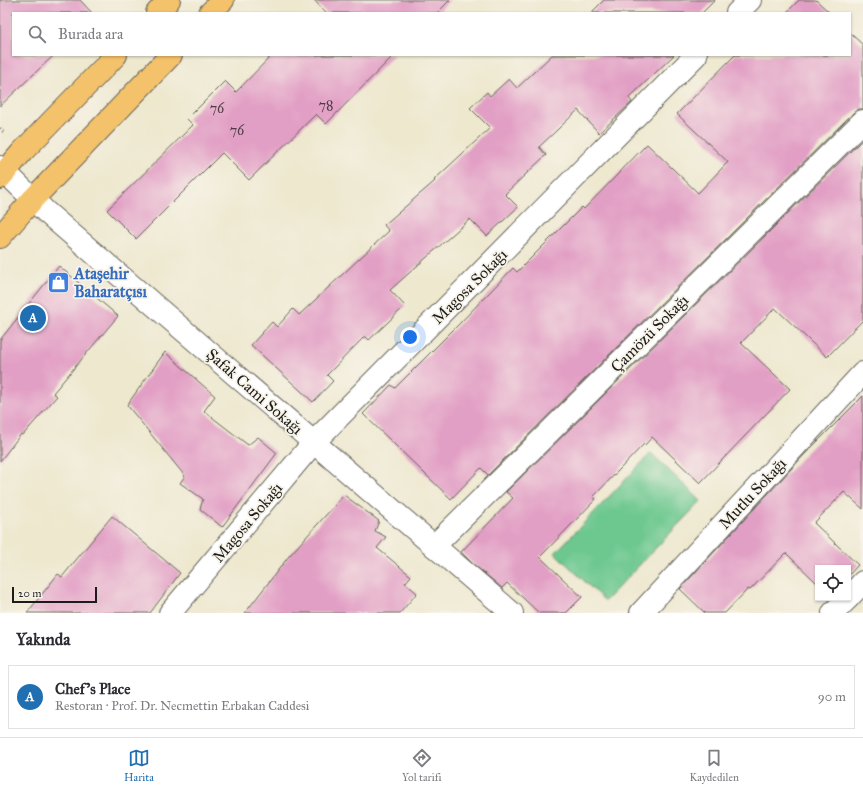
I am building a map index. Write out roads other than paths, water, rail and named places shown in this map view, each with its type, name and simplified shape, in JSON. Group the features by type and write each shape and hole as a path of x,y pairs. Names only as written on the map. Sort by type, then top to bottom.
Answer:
{"main road":[{"path":"158,12 169,0"},
{"path":"211,12 223,0"},
{"path":"2,172 115,56"},
{"path":"0,237 33,199 170,56"}],"street":[{"path":"738,12 750,0"},
{"name":"Magosa Sokağı","path":"170,613 314,442 695,56"},
{"name":"Çamözü Sokağı","path":"434,546 863,121"},
{"name":"Şafak Cami Sokağı","path":"2,172 512,613"},
{"name":"Mutlu Sokağı","path":"641,613 863,373"},
{"path":"851,595 863,582"},
{"path":"833,613 845,601"}],"place":[{"name":"Ataşehir Baharatçısı","path":"59,282"},
{"name":"Chef's Place","path":"33,318"}]}
